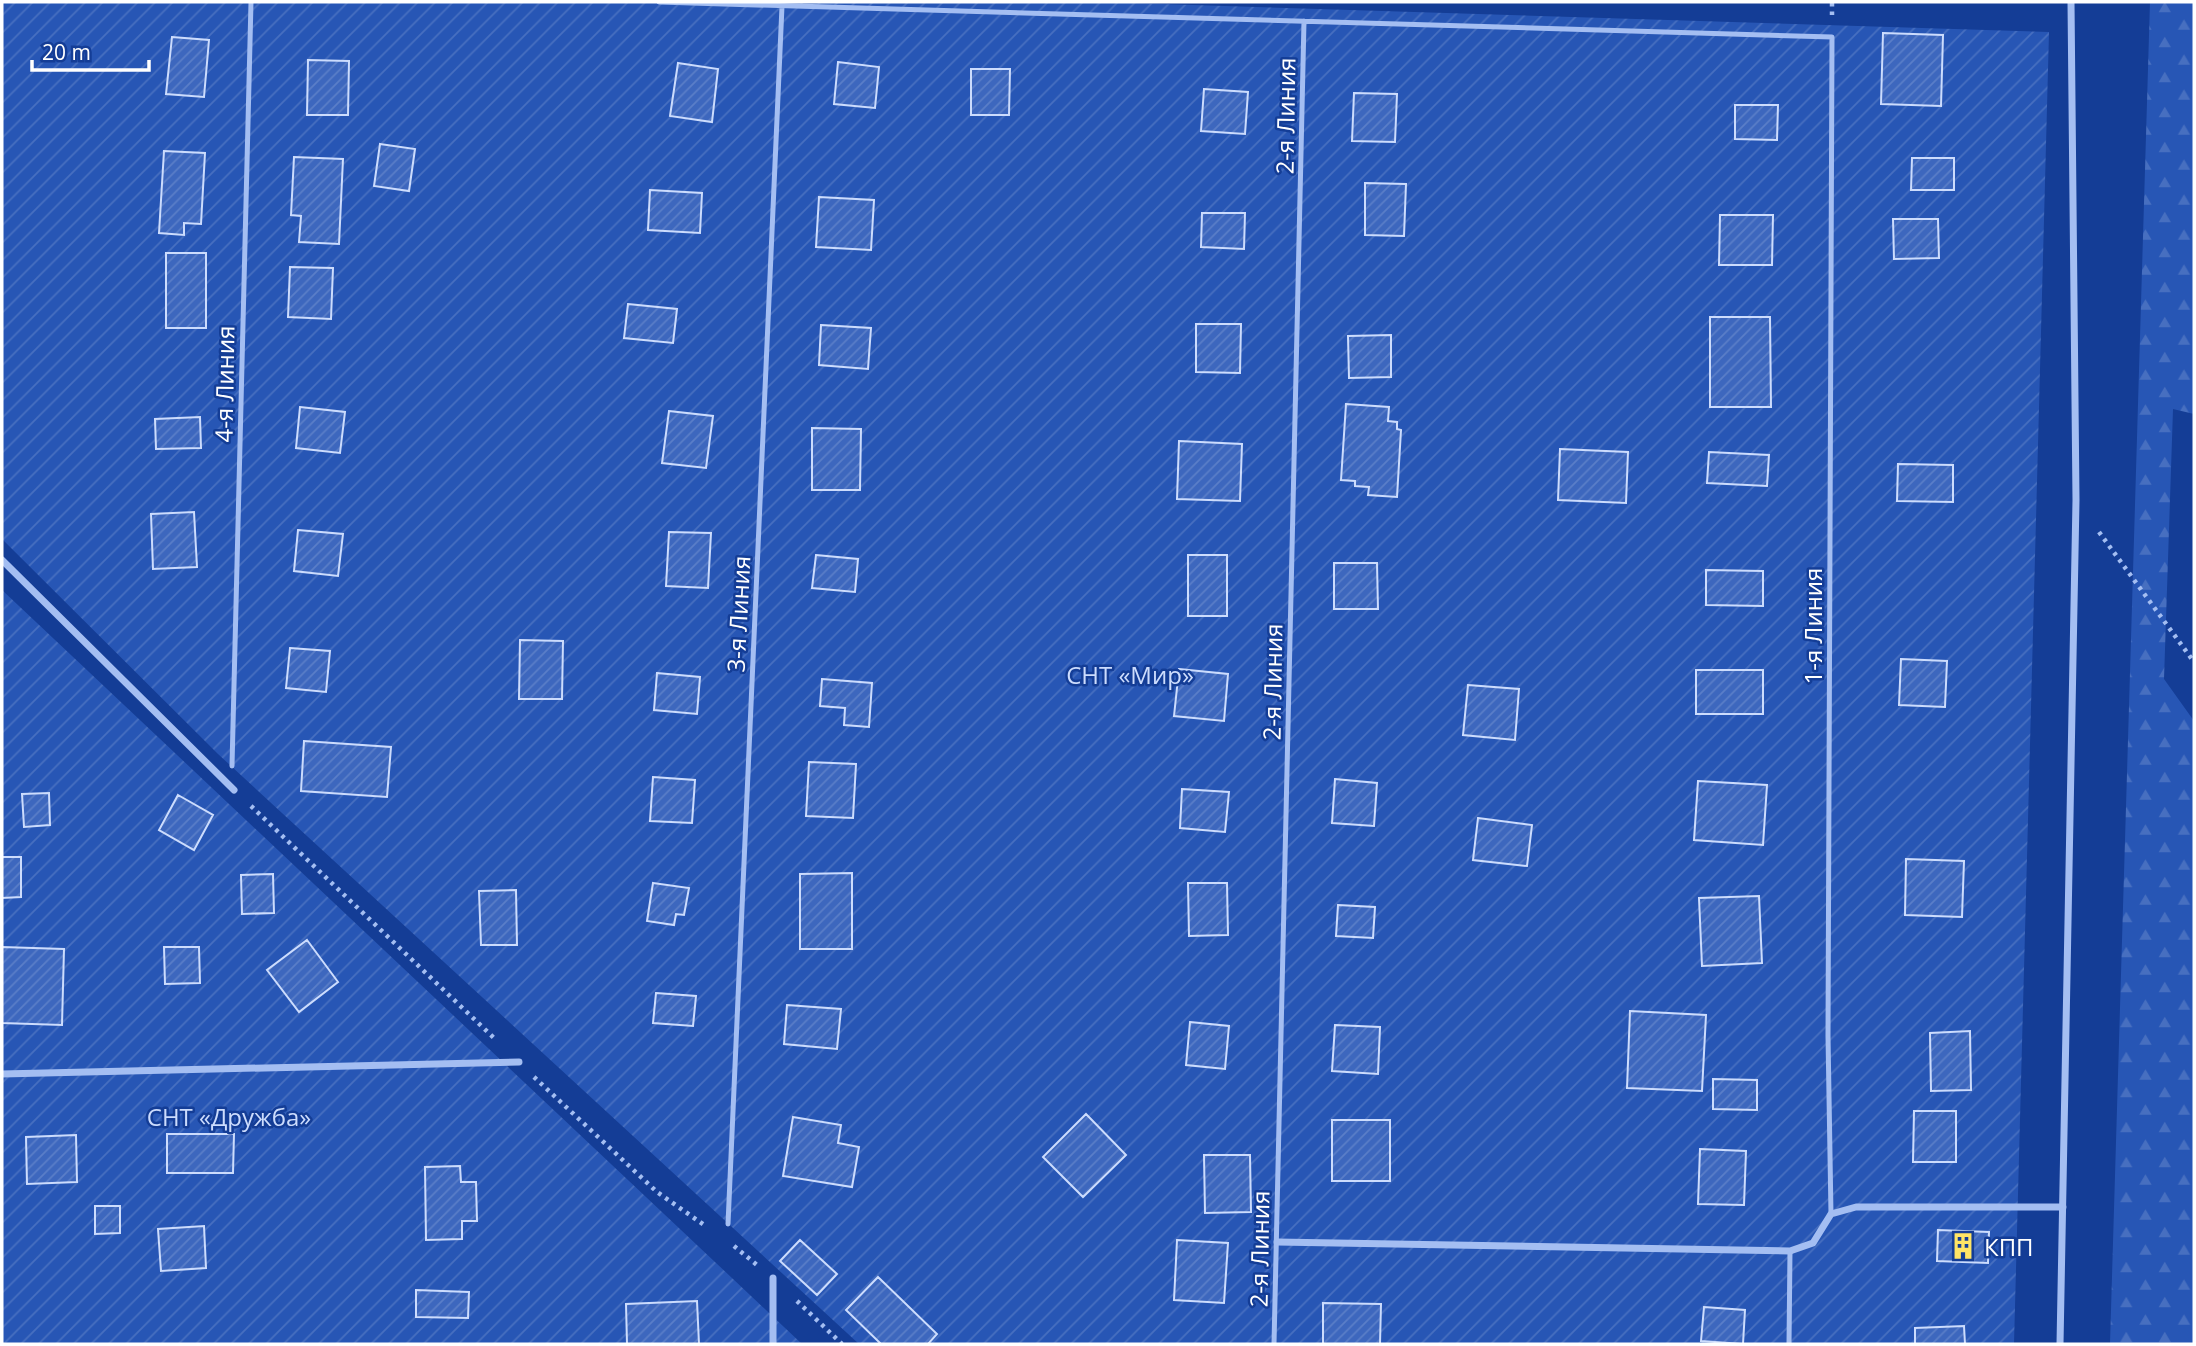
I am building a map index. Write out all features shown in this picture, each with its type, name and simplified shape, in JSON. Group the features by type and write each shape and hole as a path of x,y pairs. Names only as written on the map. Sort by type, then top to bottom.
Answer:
{"street":[{"path":"2060,1344 2076,500 2071,2"},
{"path":"2,561 234,790"},
{"path":"2,1074 519,1062"},
{"path":"1277,1242 1790,1251 1813,1243 1831,1214 1856,1207 2063,1207"},
{"path":"773,1278 773,1344"}],"lane":[{"name":"4-я Линия","path":"232,766 251,2"},
{"path":"659,2 1304,21"},
{"name":"3-я Линия","path":"728,1224 782,6"},
{"name":"1-я Линия","path":"1304,21 1832,37 1828,1036 1831,1214"},
{"name":"2-я Линия","path":"1274,1344 1304,21"},
{"path":"1789,1344 1790,1251"}],"path":[{"path":"2076,500 2194,662"}],"green space":[{"name":"СНТ «Мир»","path":"2,2 1098,2 2049,32 2014,1344 859,1344 218,754 2,539"},
{"path":"2150,2 2194,2 2194,414 2173,409 2164,679 2194,721 2194,1344 2110,1344"},
{"name":"СНТ «Дружба»","path":"2,590 802,1344 2,1344"}],"building":[{"path":"1883,33 1943,35 1941,106 1881,104"},
{"path":"172,37 209,40 204,97 166,94"},
{"path":"308,60 349,61 348,115 307,115"},
{"path":"838,62 879,67 875,108 834,104"},
{"path":"678,63 718,69 712,122 670,116"},
{"path":"971,69 1010,69 1009,115 971,115"},
{"path":"1204,89 1248,92 1245,134 1201,131"},
{"path":"1354,93 1397,94 1395,142 1352,141"},
{"path":"1735,105 1778,105 1777,140 1735,139"},
{"path":"380,144 415,149 409,191 374,186"},
{"path":"164,151 205,153 201,224 184,223 184,235 159,233"},
{"path":"294,157 343,159 339,244 299,242 301,216 291,215"},
{"path":"1912,158 1954,158 1954,190 1911,190"},
{"path":"1365,183 1406,184 1404,236 1365,235"},
{"path":"650,190 702,193 700,233 648,230"},
{"path":"819,197 874,200 871,250 816,247"},
{"path":"1202,213 1245,213 1244,249 1201,247"},
{"path":"1720,215 1773,215 1772,265 1719,265"},
{"path":"1893,219 1938,219 1939,258 1894,259"},
{"path":"166,253 206,253 206,328 166,328"},
{"path":"290,267 333,268 331,319 288,317"},
{"path":"628,304 677,309 673,343 624,338"},
{"path":"1710,317 1770,317 1771,407 1710,407"},
{"path":"1196,324 1241,324 1240,373 1196,372"},
{"path":"821,325 871,328 868,369 819,365"},
{"path":"1391,335 1391,377 1349,378 1348,336"},
{"path":"1346,404 1389,407 1388,421 1397,422 1397,429 1401,430 1397,497 1368,495 1369,487 1355,486 1355,481 1341,480"},
{"path":"300,407 345,412 340,453 296,448"},
{"path":"669,411 713,416 706,468 662,463"},
{"path":"200,417 201,448 156,449 155,419"},
{"path":"812,428 861,429 860,490 812,490"},
{"path":"1179,441 1242,444 1240,501 1177,499"},
{"path":"1560,449 1628,452 1626,503 1558,500"},
{"path":"1709,452 1769,455 1767,486 1707,483"},
{"path":"1898,464 1953,465 1953,502 1897,501"},
{"path":"194,512 197,567 153,569 151,514"},
{"path":"298,530 343,534 338,576 294,571"},
{"path":"669,532 711,533 708,588 666,586"},
{"path":"816,555 858,559 855,592 812,588"},
{"path":"1188,555 1227,555 1227,616 1188,616"},
{"path":"1334,563 1377,563 1378,609 1334,609"},
{"path":"1706,570 1763,571 1763,606 1706,605"},
{"path":"520,640 563,641 562,699 519,699"},
{"path":"290,648 330,651 326,692 286,688"},
{"path":"1901,659 1947,661 1945,707 1899,705"},
{"path":"1179,669 1228,674 1224,721 1174,716"},
{"path":"1696,670 1763,670 1763,714 1696,714"},
{"path":"657,673 700,677 697,714 654,710"},
{"path":"822,679 872,683 869,727 844,725 845,708 820,706"},
{"path":"1468,685 1519,689 1515,740 1463,735"},
{"path":"304,741 391,747 387,797 301,791"},
{"path":"809,762 856,764 853,818 806,816"},
{"path":"653,777 695,780 692,823 650,821"},
{"path":"1335,779 1377,783 1374,826 1332,823"},
{"path":"1698,781 1767,785 1763,845 1694,840"},
{"path":"1182,789 1229,792 1225,832 1180,828"},
{"path":"49,793 50,825 24,827 22,794"},
{"path":"178,795 213,815 194,850 159,830"},
{"path":"1478,818 1532,825 1527,866 1473,860"},
{"path":"2,857 21,857 21,897 2,898"},
{"path":"1906,859 1964,861 1962,917 1905,915"},
{"path":"852,873 852,949 800,949 800,874"},
{"path":"273,874 274,913 242,914 241,875"},
{"path":"653,883 689,888 684,915 676,914 674,925 647,921"},
{"path":"1188,883 1227,883 1228,935 1189,936"},
{"path":"516,890 517,945 481,945 479,891"},
{"path":"1759,896 1762,963 1702,966 1699,898"},
{"path":"1338,905 1375,907 1373,938 1336,936"},
{"path":"307,940 338,982 299,1012 267,970"},
{"path":"2,947 64,949 62,1025 2,1023"},
{"path":"164,947 199,947 200,983 165,984"},
{"path":"656,993 696,996 693,1026 653,1023"},
{"path":"787,1005 841,1009 837,1049 784,1044"},
{"path":"1630,1011 1706,1015 1702,1091 1627,1088"},
{"path":"1190,1022 1229,1026 1225,1069 1186,1065"},
{"path":"1335,1025 1380,1027 1378,1074 1332,1071"},
{"path":"1970,1031 1971,1090 1931,1091 1930,1033"},
{"path":"1713,1079 1757,1080 1757,1110 1713,1109"},
{"path":"1914,1111 1956,1111 1956,1162 1913,1162"},
{"path":"1086,1114 1126,1155 1083,1197 1043,1157"},
{"path":"793,1117 841,1125 838,1143 859,1147 852,1187 783,1176"},
{"path":"1332,1120 1390,1120 1390,1181 1332,1181"},
{"path":"167,1134 234,1134 233,1173 167,1173"},
{"path":"76,1135 77,1182 27,1184 26,1137"},
{"path":"1700,1149 1746,1151 1744,1205 1698,1204"},
{"path":"1204,1155 1250,1155 1251,1212 1205,1213"},
{"path":"460,1166 461,1182 476,1182 477,1221 462,1221 462,1239 426,1240 425,1167"},
{"path":"95,1206 120,1206 120,1233 95,1234"},
{"path":"204,1226 206,1268 161,1271 158,1229"},
{"name":"КПП","path":"1938,1230 1989,1232 1988,1263 1937,1261"},
{"path":"800,1240 837,1274 817,1295 780,1261"},
{"path":"1177,1240 1228,1243 1224,1303 1174,1300"},
{"path":"878,1277 937,1334 928,1344 881,1344 846,1310"},
{"path":"416,1290 469,1292 468,1318 416,1317"},
{"path":"697,1301 699,1344 627,1344 626,1304"},
{"path":"1323,1303 1381,1304 1380,1344 1323,1344"},
{"path":"1704,1307 1745,1310 1743,1344 1701,1341"},
{"path":"1964,1326 1965,1344 1915,1344 1915,1328"}],"place":[{"name":"КПП","path":"1963,1246"}]}
